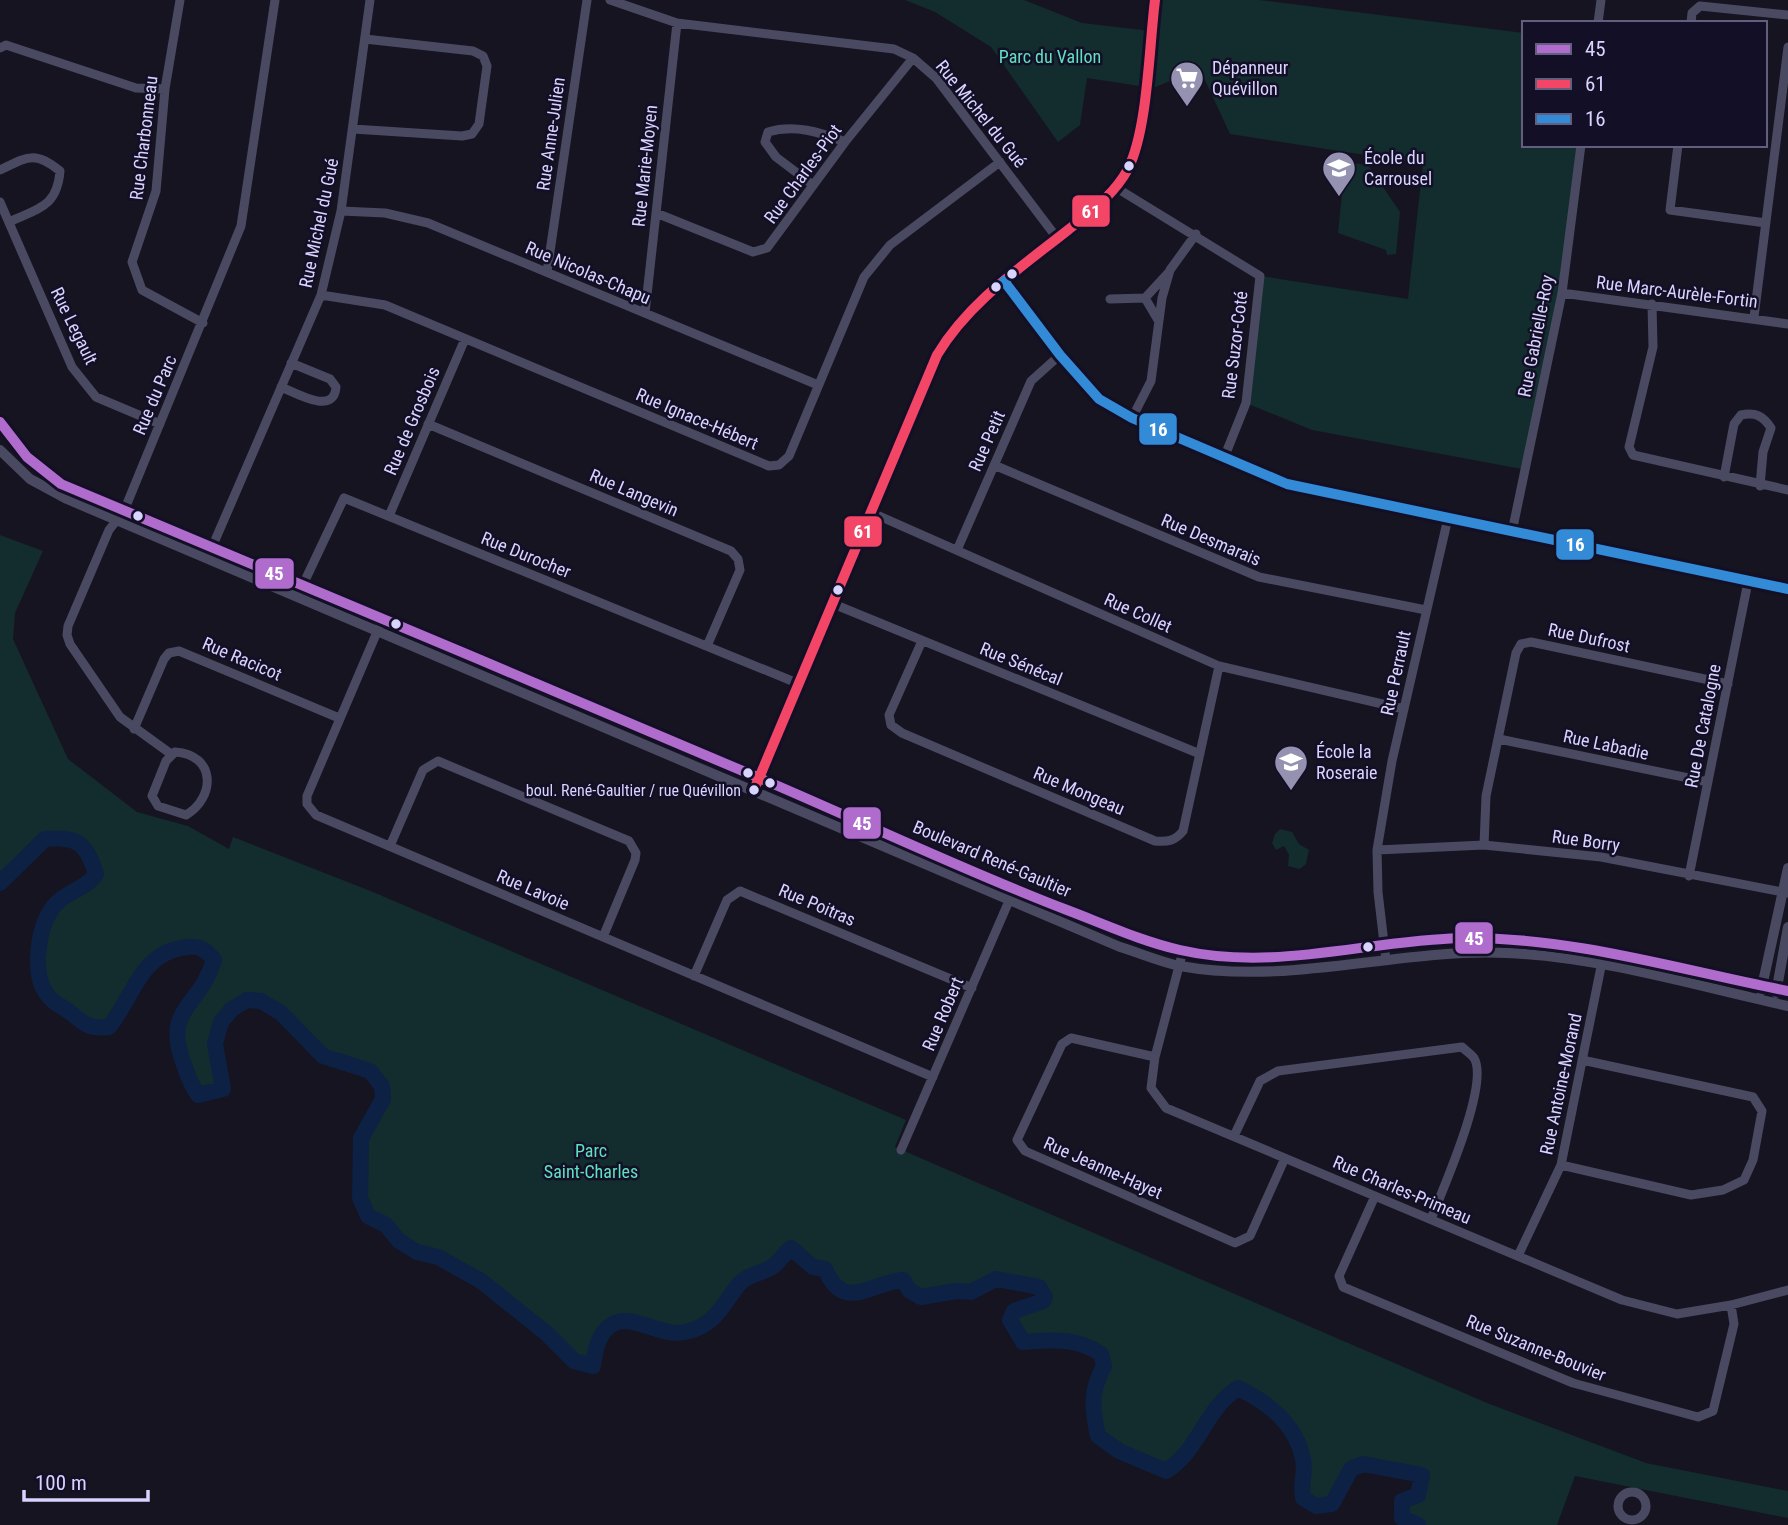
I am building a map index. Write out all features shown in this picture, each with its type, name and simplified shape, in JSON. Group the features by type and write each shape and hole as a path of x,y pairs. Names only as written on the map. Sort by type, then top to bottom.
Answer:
{"street":[{"name":"Rue Charbonneau","path":"180,0 165,89 156,191 132,262 142,290 165,305 203,323"},
{"name":"Rue du Parc","path":"171,754 134,729 115,710 67,635 109,530 121,514 203,323 241,226 275,0"},
{"name":"Rue Michel du Gué","path":"209,553 321,295 341,212 370,0"},
{"name":"Rue Anne-Julien","path":"547,272 587,0"},
{"name":"Rue Michel du Gué","path":"610,0 677,23 894,49 913,58 936,78 1057,239"},
{"path":"754,790 797,682 937,355 955,325 1004,281 1107,198 1128,169 1135,145 1155,0"},
{"path":"1598,21 1601,0"},
{"path":"1691,21 1692,13 1700,6 1788,15"},
{"name":"Rue Marie-Moyen","path":"645,313 677,23"},
{"path":"353,128 462,136 472,134 479,124 487,66 483,56 473,51 365,38"},
{"path":"0,48 6,45 136,88 165,89"},
{"path":"1754,317 1788,47"},
{"name":"Rue Charles-Piot","path":"656,213 757,253 776,239 845,142 913,58"},
{"path":"813,185 776,157 765,142 768,132 778,129 808,130 845,142"},
{"name":"Rue Gabrielle-Roy","path":"1512,532 1562,293 1581,147"},
{"path":"1678,147 1671,211 1766,223"},
{"path":"0,170 28,156 46,159 60,171 58,189 50,203 9,222"},
{"name":"Rue Ignace-Hébert","path":"321,295 385,305 769,466 779,465 789,456 864,278 890,245 1000,162"},
{"name":"Rue Suzor-Coté","path":"1115,187 1196,234 1260,276 1246,403 1224,458"},
{"name":"Rue Legault","path":"0,202 72,367 96,397 160,424"},
{"name":"Rue Nicolas-Chapu","path":"341,212 385,213 428,223 818,385"},
{"path":"1110,299 1145,298 1170,271 1196,234"},
{"path":"1132,418 1151,381 1158,320 1170,271"},
{"path":"1004,281 1060,355 1099,399 1132,418 1287,484 1788,589"},
{"name":"Rue Marc-Aurèle-Fortin","path":"1562,293 1754,317 1788,324"},
{"path":"1145,298 1158,320"},
{"path":"1652,304 1653,347 1629,447 1639,459 1788,490"},
{"name":"Rue de Grosbois","path":"389,516 465,339"},
{"name":"Rue Petit","path":"957,551 1031,381 1060,355"},
{"path":"281,387 321,403 336,394 334,382 330,379 291,363"},
{"path":"1724,477 1734,424 1741,415 1752,413 1763,417 1771,428 1763,452 1760,486"},
{"name":"Boulevard René-Gaultier","path":"0,422 27,457 61,484 121,514 298,596 379,625 760,778 1120,947 1181,966 1251,971 1303,970 1454,953 1508,953 1602,965 1788,1006"},
{"name":"Rue Langevin","path":"428,424 731,551 738,559 740,570 707,646"},
{"name":"Boulevard René-Gaultier","path":"0,450 16,467 45,488 121,514"},
{"name":"Rue Desmarais","path":"994,465 1259,577 1426,610"},
{"name":"Rue Durocher","path":"298,596 344,498 797,682"},
{"name":"Rue Collet","path":"870,512 1219,666 1404,709"},
{"name":"Rue Perrault","path":"1385,960 1377,850 1404,709 1448,518"},
{"name":"Boulevard René-Gaultier","path":"209,553 303,584 379,625 754,790 1012,895 1182,951 1251,960 1306,957 1457,939 1513,939 1604,952 1782,990"},
{"name":"Rue De Catalogne","path":"1689,876 1748,582"},
{"name":"Rue Sénécal","path":"831,603 1200,754"},
{"name":"Rue Lavoie","path":"379,625 307,796 307,804 316,815 933,1077"},
{"name":"Rue Mongeau","path":"922,641 888,715 891,725 902,733 1155,841 1168,842 1183,831 1219,666"},
{"name":"Rue Dufrost","path":"1484,845 1486,796 1516,653 1521,644 1531,642 1728,684"},
{"name":"Rue Racicot","path":"134,729 164,659 169,653 179,651 339,718"},
{"name":"Rue Labadie","path":"1499,739 1708,782"},
{"path":"182,753 201,761 208,770 208,778 199,802 186,816 158,806 152,796 171,754 182,753"},
{"path":"390,846 424,770 439,761 592,825 629,841 636,853 603,937"},
{"name":"Rue Borry","path":"1377,850 1484,845 1601,857 1785,893"},
{"path":"1759,999 1785,893 1788,868"},
{"name":"Rue Poitras","path":"694,976 727,900 740,891 972,988"},
{"name":"Rue Robert","path":"901,1150 1012,895"},
{"path":"1774,1003 1782,990 1788,927"},
{"name":"Rue Charles-Primeau","path":"1182,951 1181,966 1155,1057 1151,1088 1166,1108 1622,1300 1677,1314 1731,1305 1788,1290"},
{"name":"Rue Antoine-Morand","path":"1518,1256 1561,1165 1604,952"},
{"name":"Rue Jeanne-Hayet","path":"1155,1057 1071,1038 1062,1044 1017,1140 1025,1151 1235,1242 1250,1236 1285,1158"},
{"path":"1234,1136 1260,1081 1278,1071 1462,1047 1475,1059 1478,1081 1459,1149 1430,1219"},
{"path":"1561,1165 1691,1195 1723,1190 1744,1180 1753,1160 1762,1111 1753,1097 1582,1060"},
{"name":"Rue Suzanne-Bouvier","path":"1375,1196 1339,1276 1343,1287 1573,1383 1698,1417 1713,1411 1734,1324 1731,1305"}],"green space":[{"name":"Parc du Vallon","path":"905,0 1024,0 1082,23 1151,31 1155,0 1259,0 1522,33 1522,147 1581,147 1562,293 1527,470 1312,430 1246,403 1260,276 1408,299 1423,164 1230,134 1204,78 1173,89 1170,81 1153,88 1087,78 1080,125 1058,142 991,47 935,12"},
{"path":"1334,161 1368,165 1400,212 1396,254 1387,255 1386,250 1338,233 1343,184 1340,183 1340,174 1333,174"},
{"name":"Parc Saint-Charles","path":"0,535 43,551 15,613 13,639 68,759 137,812 188,826 229,849 233,837 373,892 906,1120 895,1147 1487,1403 1646,1463 1788,1491 1788,1518 1575,1476 1557,1525 1418,1525 1402,1518 1402,1501 1418,1495 1422,1475 1363,1464 1351,1469 1332,1504 1316,1506 1303,1498 1304,1464 1295,1435 1280,1416 1260,1400 1238,1388 1217,1407 1187,1453 1166,1471 1119,1451 1098,1436 1094,1400 1096,1384 1104,1366 1101,1353 1073,1342 1023,1342 1010,1320 1014,1311 1043,1301 1045,1297 1039,1287 996,1279 971,1292 956,1291 921,1297 910,1291 903,1280 849,1293 840,1290 832,1282 825,1269 813,1267 791,1248 776,1265 756,1272 740,1283 730,1301 710,1321 686,1332 662,1333 627,1320 612,1324 600,1337 593,1366 574,1361 546,1333 481,1281 438,1257 417,1252 399,1241 386,1225 368,1216 360,1198 361,1138 383,1099 382,1086 370,1071 323,1056 281,1013 261,1001 247,1000 232,1009 221,1022 215,1044 223,1089 198,1095 190,1081 178,1046 178,1031 180,1019 208,976 214,960 207,952 196,947 181,948 156,959 138,980 109,1027 92,1027 84,1023 46,994 39,975 38,952 46,918 55,904 86,884 96,874 84,850 71,838 63,835 39,843 0,883"},
{"path":"1280,829 1292,832 1299,844 1309,850 1306,864 1300,869 1288,866 1289,855 1284,846 1276,850 1272,843"}],"waterway":[{"path":"0,883 45,839 73,841 88,855 96,874 86,884 61,899 51,910 46,918 38,951 39,975 49,997 88,1025 109,1027 146,969 167,952 196,947 214,960 208,976 180,1019 177,1031 184,1065 198,1095 223,1089 215,1044 221,1022 232,1009 247,1000 261,1001 281,1013 323,1056 370,1071 382,1086 383,1099 361,1138 360,1198 368,1216 386,1225 399,1241 417,1252 438,1257 481,1281 546,1333 574,1361 593,1366 596,1348 604,1332 621,1321 675,1333 704,1325 718,1313 743,1280 772,1267 791,1248 813,1267 825,1269 832,1282 849,1293 903,1280 910,1291 921,1297 956,1291 971,1292 996,1279 1039,1287 1045,1297 1043,1301 1014,1311 1010,1320 1023,1342 1073,1342 1101,1354 1104,1366 1096,1384 1096,1426 1098,1436 1119,1451 1166,1471 1187,1453 1217,1407 1238,1388 1260,1400 1280,1416 1294,1435 1304,1464 1303,1498 1316,1506 1332,1504 1351,1469 1363,1464 1422,1475 1418,1495 1402,1501 1402,1518 1418,1525"}],"transit line":[{"name":"61","path":"754,790 937,355 964,318 980,302 1101,202 1116,187 1128,169 1135,152 1144,110 1155,0"},
{"name":"16","path":"1004,281 1060,355 1099,399 1132,418 1287,484 1788,589"},
{"name":"45","path":"0,422 27,457 61,484 802,796 991,879 1151,942 1216,956 1251,958 1322,953 1427,940 1504,939 1626,956 1788,991"}],"place":[{"name":"Dépanneur Quévillon","path":"1187,108"},
{"name":"École du Carrousel","path":"1339,198"},
{"name":"boul. René-Gaultier / rue Quévillon","path":"754,790"},
{"name":"École la Roseraie","path":"1291,792"}]}
